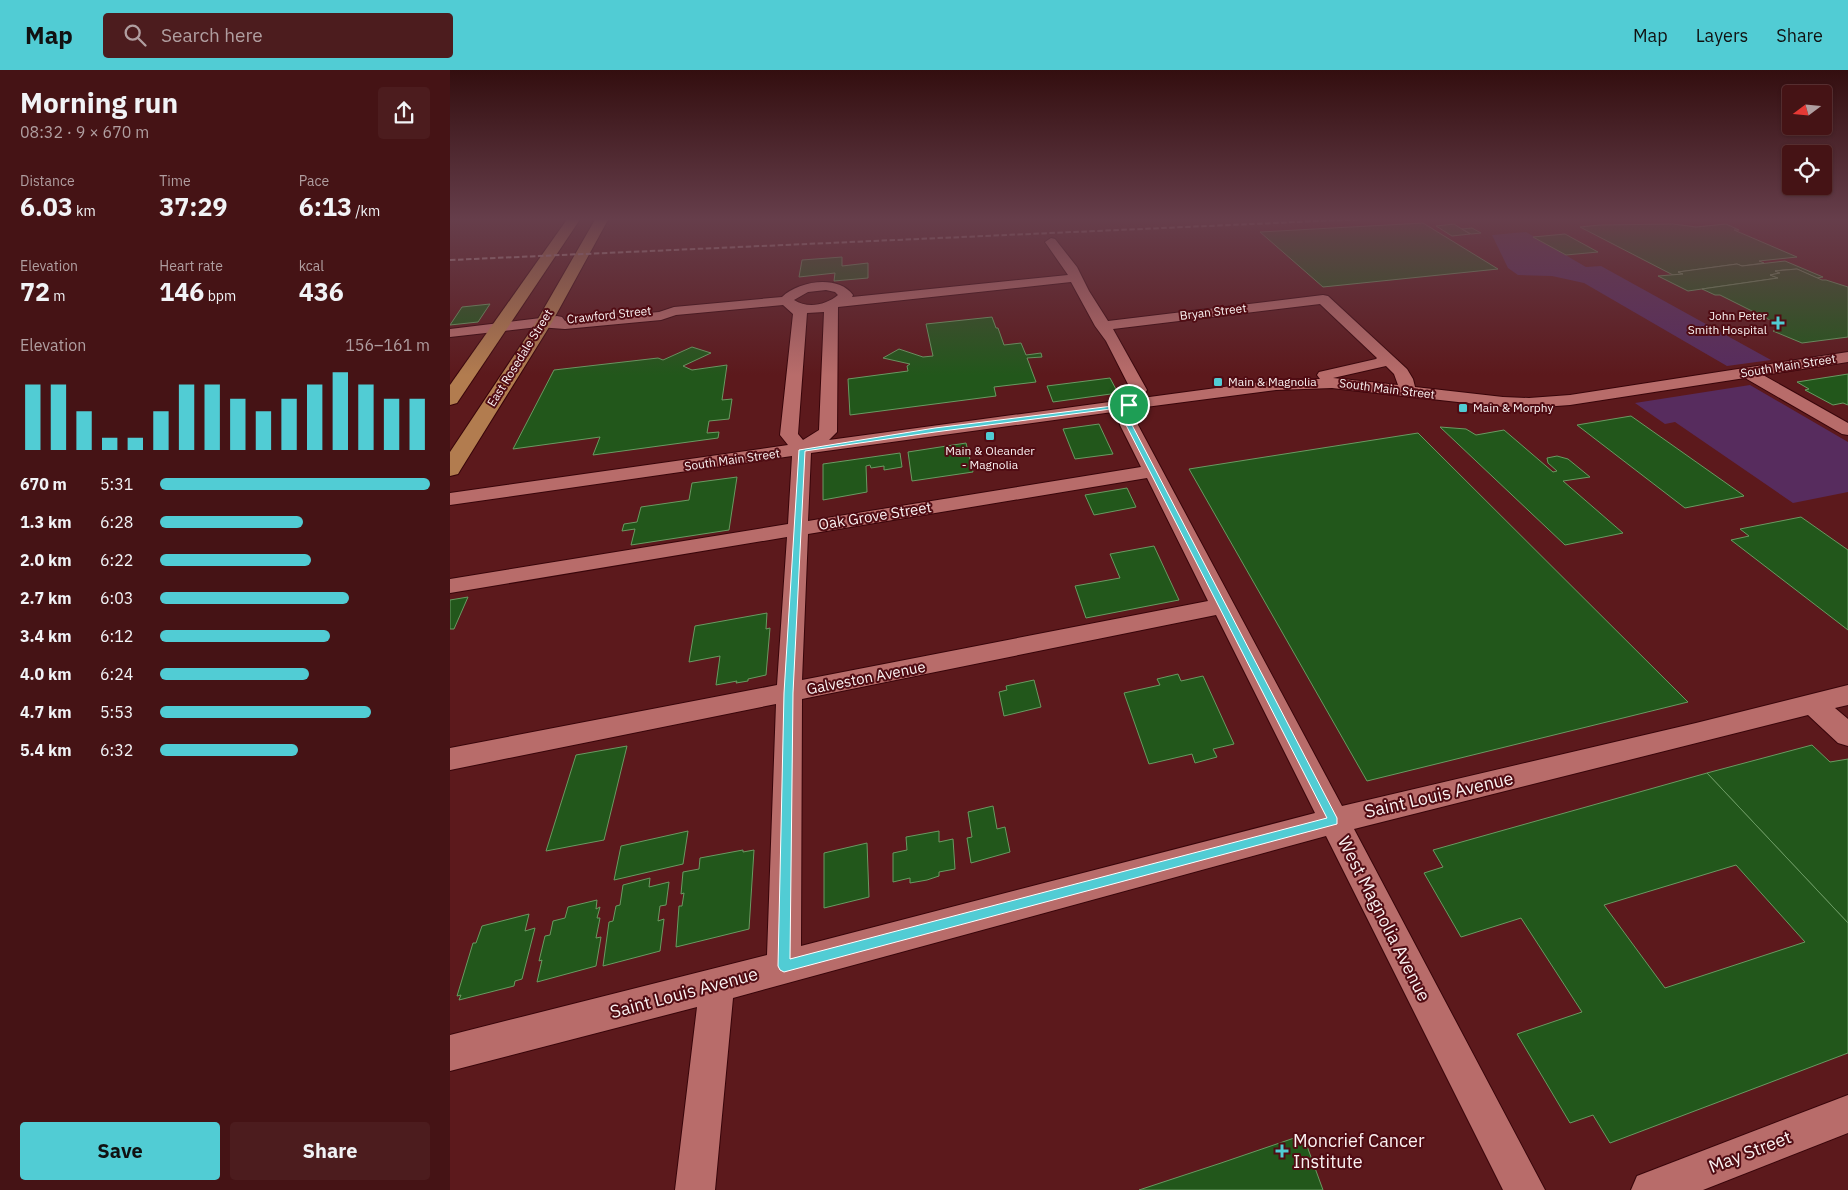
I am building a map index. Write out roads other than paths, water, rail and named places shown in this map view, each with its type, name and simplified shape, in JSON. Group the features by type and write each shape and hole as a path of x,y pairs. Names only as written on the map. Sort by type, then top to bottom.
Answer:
{"main road":[{"path":"450,399 538,270"},
{"name":"East Rosedale Street","path":"450,469 543,324 573,270"}],"street":[{"path":"1072,270 1139,390 1129,405"},
{"path":"835,304 1075,278"},
{"path":"784,966 789,693 802,450 789,435 800,313 789,304 792,293 826,286 840,289 846,295 835,304 830,348 828,432 802,450"},
{"name":"Bryan Street","path":"1102,326 1323,299 1385,357"},
{"name":"Crawford Street","path":"450,333 543,324 565,325 661,316 674,311 789,304 810,309 835,304"},
{"path":"796,352 830,348"},
{"path":"1309,383 1323,375 1381,363 1385,357 1401,372 1405,379 1406,391"},
{"name":"South Main Street","path":"450,499 935,430 1250,388 1309,383 1355,384 1480,400 1536,403 1570,400 1848,357"},
{"path":"1748,373 1848,430"},
{"name":"West Magnolia Avenue","path":"1129,405 1129,425 1525,1190"},
{"name":"Oak Grove Street","path":"450,586 1153,471"},
{"name":"Galveston Avenue","path":"450,758 789,693 1223,606"},
{"name":"Saint Louis Avenue","path":"450,1053 717,985 1334,821 1696,734 1848,695"},
{"path":"1813,704 1848,735"},
{"path":"695,1190 717,985"},
{"name":"May Street","path":"1651,1190 1848,1114"}],"place":[{"name":"John Peter Smith Hospital","path":"1778,323"},
{"name":"Main & Magnolia","path":"1218,382"},
{"name":"Main & Morphy","path":"1463,408"},
{"name":"Main & Oleander - Magnolia","path":"990,436"},
{"name":"Moncrief Cancer Institute","path":"1282,1151"}]}
